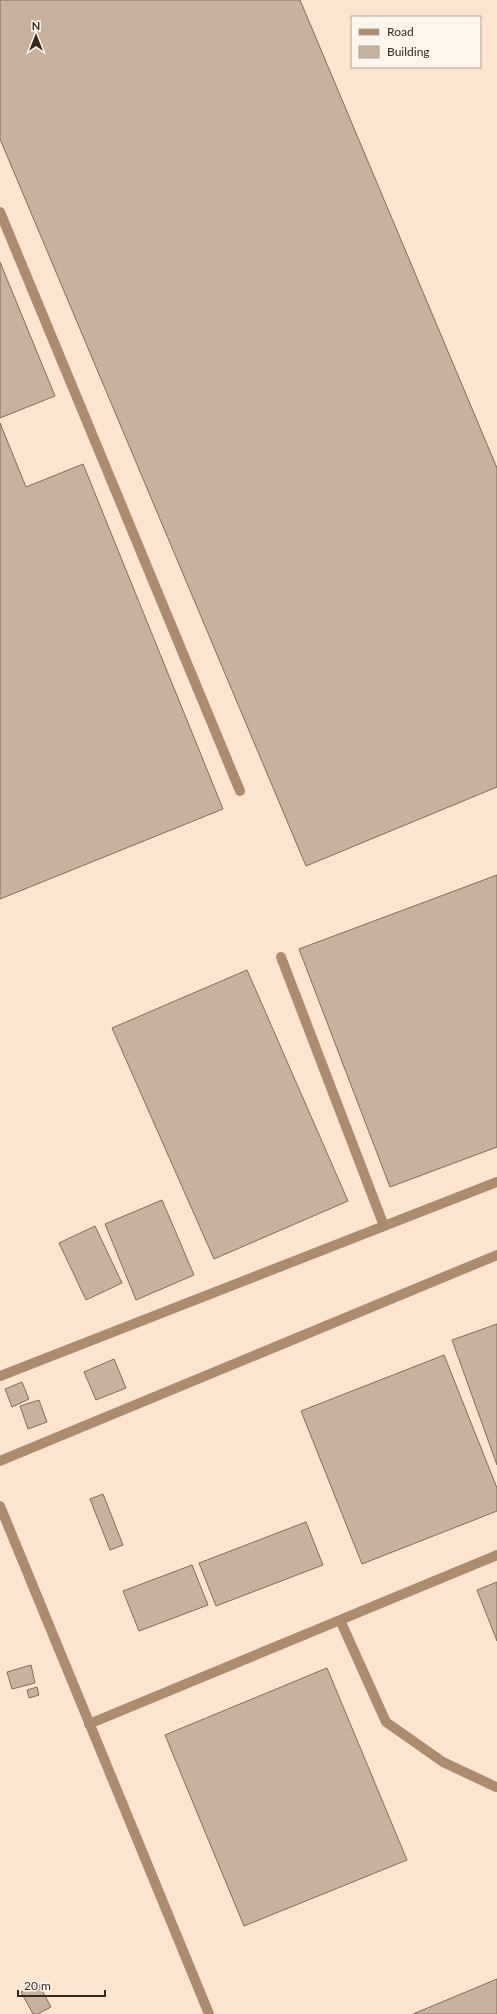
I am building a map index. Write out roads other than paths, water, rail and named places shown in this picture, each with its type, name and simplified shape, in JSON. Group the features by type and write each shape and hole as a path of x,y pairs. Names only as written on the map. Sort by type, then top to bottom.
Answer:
{"street":[{"path":"0,212 240,791"},
{"path":"281,957 384,1226"},
{"path":"0,1376 497,1182"},
{"path":"0,1461 497,1256"},
{"path":"0,1506 209,2014"},
{"path":"89,1724 497,1555"},
{"path":"340,1620 386,1722 443,1762 496,1787"}]}
